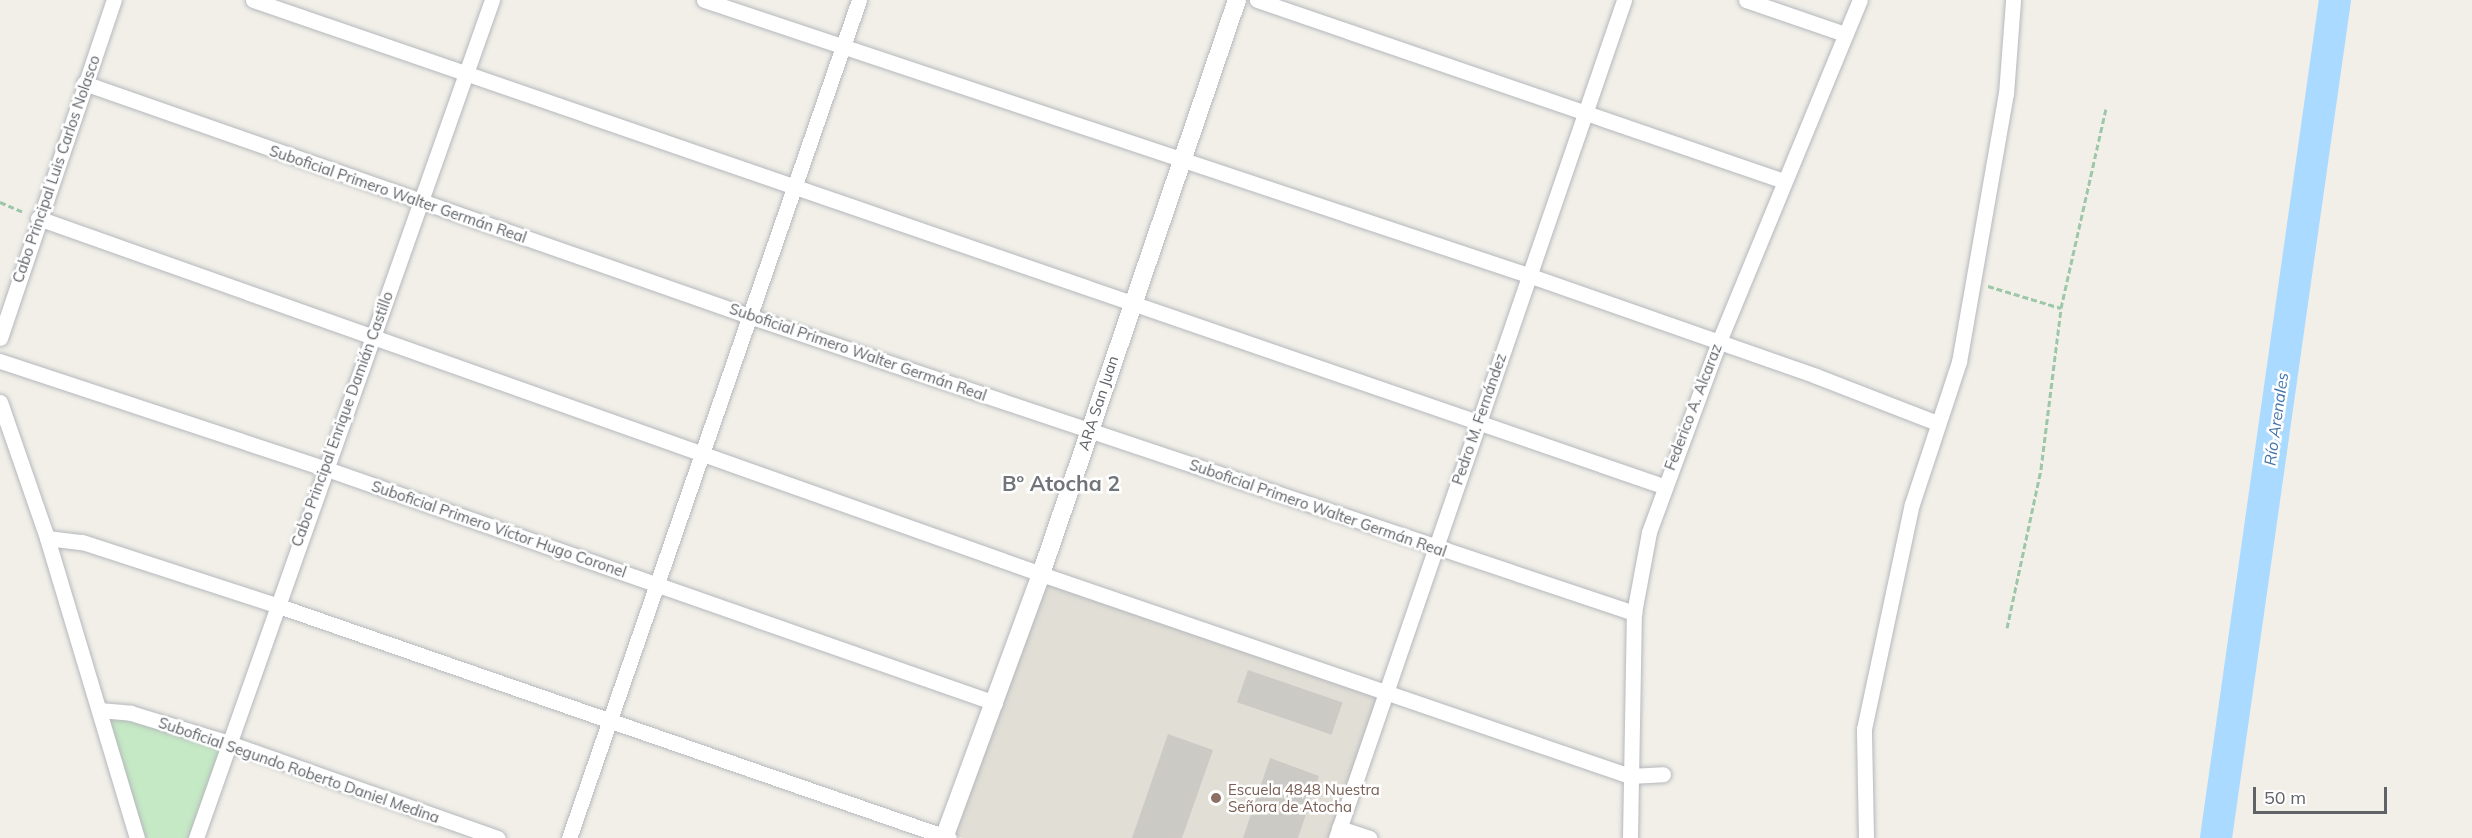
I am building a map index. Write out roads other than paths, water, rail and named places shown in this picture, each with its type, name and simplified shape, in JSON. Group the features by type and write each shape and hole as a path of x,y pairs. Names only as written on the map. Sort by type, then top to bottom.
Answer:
{"street":[{"name":"Cabo Principal Luis Carlos Nolasco","path":"0,338 38,218 114,0"},
{"path":"253,0 1663,486"},
{"name":"Cabo Principal Enrique Damián Castillo","path":"196,838 324,468 492,0"},
{"path":"704,0 842,48 1181,158 1528,275 1718,344 1816,376 1937,423"},
{"path":"568,838 654,582 859,0"},
{"name":"ARA San Juan","path":"946,838 1041,574 1131,304 1237,0"},
{"path":"1257,0 1784,181"},
{"name":"Pedro M. Fernández","path":"1337,833 1624,0"},
{"path":"1746,0 1845,34"},
{"name":"Federico A. Alcaraz","path":"1630,838 1634,613 1649,532 1663,486 1718,344 1860,0"},
{"path":"1866,838 1864,729 1907,524 1937,423 1959,362 1975,282 2006,94 2013,0"},
{"name":"Suboficial Primero Walter Germán Real","path":"84,83 749,316 1634,613"},
{"path":"38,218 1041,574 1387,690 1630,776 1663,774"},
{"name":"Suboficial Primero Víctor Hugo Coronel","path":"0,361 324,468 654,582 995,704"},
{"path":"0,402 47,538 137,838"},
{"path":"47,538 82,542 276,605 946,838"},
{"name":"Suboficial Segundo Roberto Daniel Medina","path":"99,710 131,713 229,743 498,838"},
{"path":"1337,833 1368,838"}],"waterway":[{"name":"Río Arenales","path":"2216,838 2335,0"}],"place":[{"name":"Escuela 4848 Nuestra Señora de Atocha","path":"1216,798"}],"district":[{"name":"Bº Atocha 2","path":"1061,483"}]}
